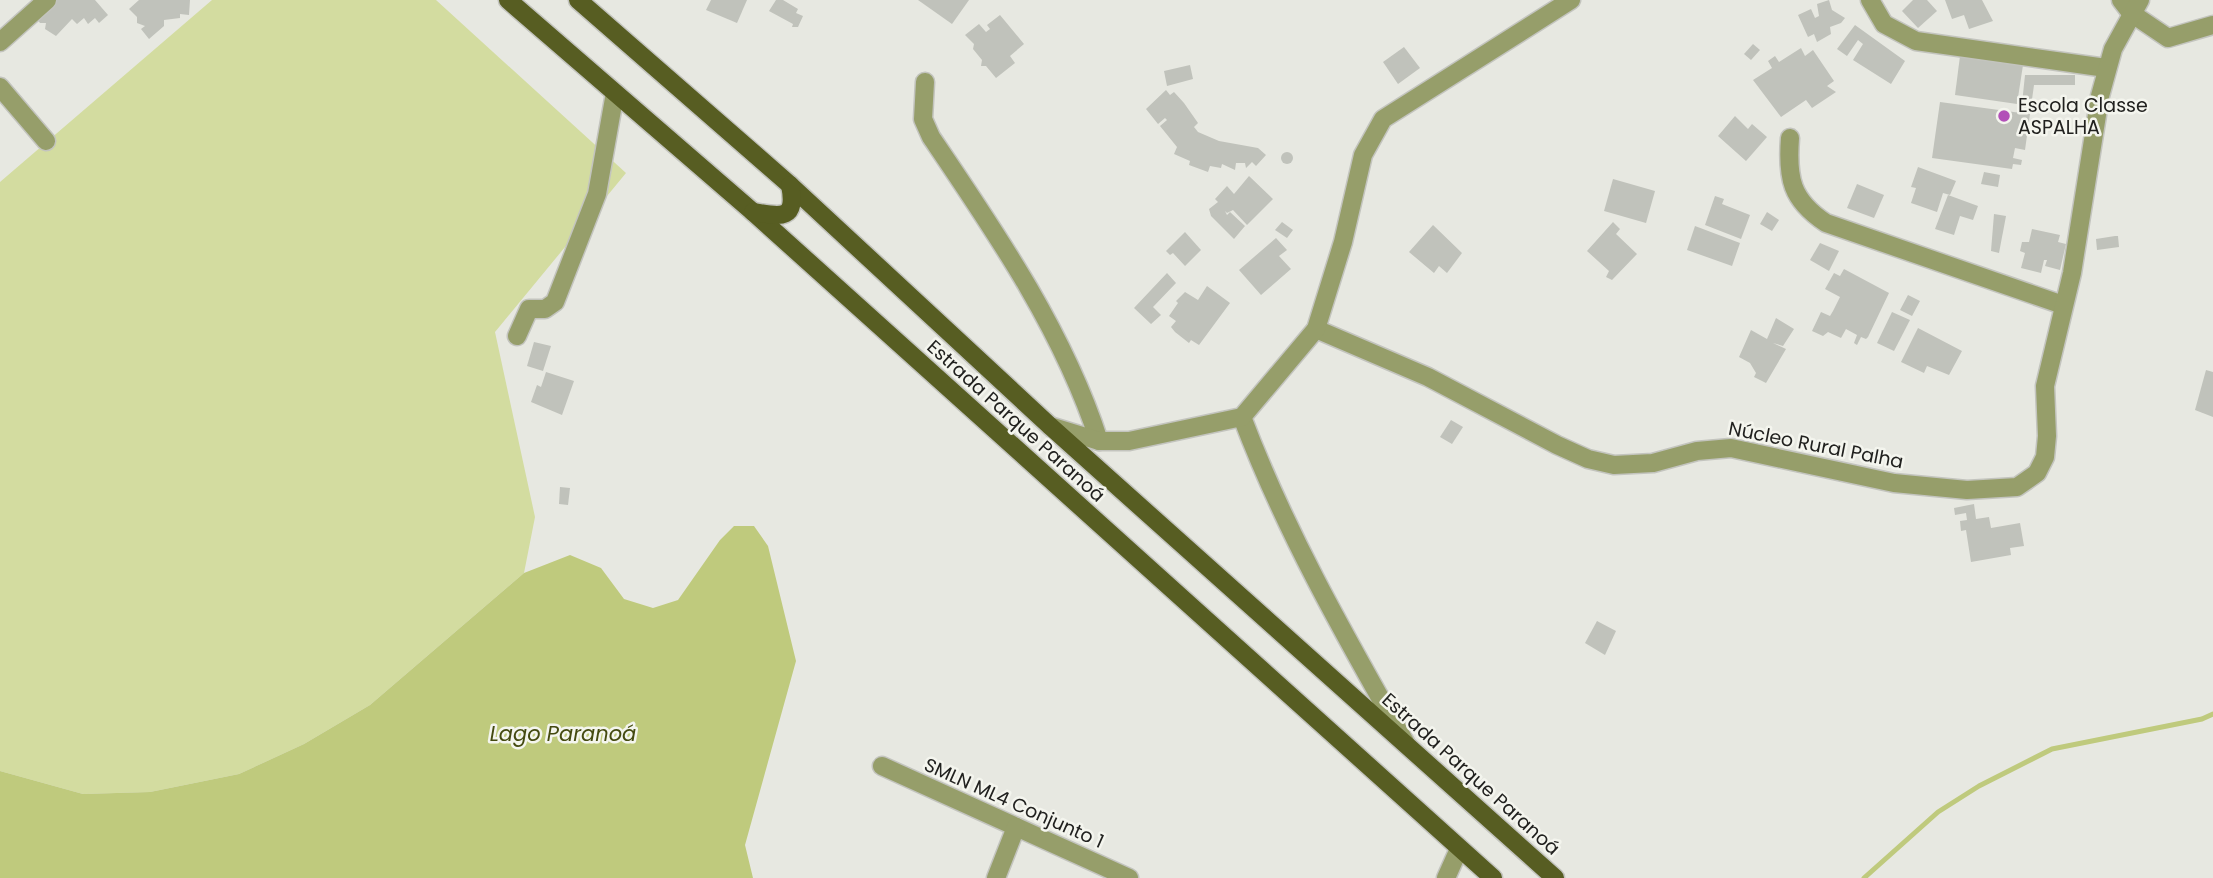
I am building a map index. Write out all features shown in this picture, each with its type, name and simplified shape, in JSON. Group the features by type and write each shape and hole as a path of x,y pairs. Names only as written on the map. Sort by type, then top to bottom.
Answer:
{"main road":[{"name":"Estrada Parque Paranoá","path":"508,0 754,212 1493,878"},
{"name":"Estrada Parque Paranoá","path":"578,0 790,185 1050,426 1555,878"},
{"path":"754,212 780,216 788,212 792,205 790,185"}],"street":[{"path":"0,42 47,0"},
{"path":"1050,426 1099,442 1171,434 1242,417 1316,330 1343,242 1363,155 1383,119 1571,0"},
{"path":"1870,0 1884,24 1898,34 1916,41 2106,68"},
{"path":"2130,4 2168,38 2213,26"},
{"name":"Núcleo Rural Palha","path":"1316,330 1428,377 1588,459 1614,465 1653,463 1697,451 1731,448 1894,483 1985,491 2017,487 2037,473 2045,457 2045,386 2072,273 2106,68 2130,4"},
{"path":"925,82 923,119 931,137 1006,249 1060,345 1086,402 1099,442"},
{"path":"0,87 46,141"},
{"path":"517,336 529,309 545,309 555,302 597,194 615,93"},
{"path":"1790,138 1788,166 1794,190 1807,211 1826,223 2063,305"},
{"path":"1242,417 1265,477 1301,553 1406,744"},
{"name":"SMLN ML4 Conjunto 1","path":"883,766 1129,878"},
{"path":"996,878 1016,827"},
{"path":"1446,878 1459,849"}],"shaded area":[{"path":"212,0 436,0 626,173 495,332 535,517 524,573 370,705 304,744 239,774 150,792 83,794 0,771 0,182"}],"water":[{"name":"Lago Paranoá","path":"734,526 754,526 768,546 796,661 745,845 753,878 0,878 0,771 83,794 150,792 239,774 304,744 370,705 524,573 570,555 601,568 624,599 653,608 678,600 720,540"}],"building":[{"path":"52,0 95,0 108,15 99,23 95,18 88,24 84,18 77,24 72,19 56,36 45,29 46,23 40,23 34,15"},
{"path":"139,0 190,0 189,15 180,14 180,18 164,20 164,26 149,39 141,29 145,26 137,23 137,17 129,9"},
{"path":"711,0 747,0 737,23 706,10"},
{"path":"776,0 783,0 798,9 796,13 803,16 798,27 792,27 793,24 769,11"},
{"path":"918,0 969,0 952,24"},
{"path":"1829,0 1832,10 1845,18 1841,23 1830,27 1831,34 1817,42 1814,34 1808,37 1798,15 1811,9 1815,18 1819,16 1817,4"},
{"path":"1913,0 1927,0 1937,11 1918,28 1902,11"},
{"path":"1945,0 1982,0 1993,21 1969,29 1964,15 1952,19"},
{"path":"1000,15 1024,44 1010,56 1015,63 996,78 986,66 981,66 982,60 973,49 974,44 965,35 979,24 986,32 990,29 987,25"},
{"path":"1855,25 1905,61 1891,84 1853,60 1863,44 1858,40 1847,56 1837,49"},
{"path":"1753,44 1760,50 1751,60 1744,54"},
{"path":"1404,47 1420,68 1398,84 1383,62"},
{"path":"1801,48 1805,56 1813,50 1834,81 1827,86 1836,92 1812,108 1806,100 1781,117 1753,80 1772,68 1768,61 1775,56 1779,62"},
{"path":"1960,56 2023,65 2017,104 1955,95"},
{"path":"1190,65 1193,79 1167,86 1164,71"},
{"path":"2025,75 2075,75 2075,85 2034,85 2025,150 2015,148 2013,158 2022,160 2021,165 2013,164 2012,169 1932,158 1940,102 2021,113"},
{"path":"1166,90 1170,95 1174,92 1184,103 1198,123 1194,127 1198,132 1219,141 1258,148 1266,155 1256,166 1252,162 1246,168 1245,163 1236,163 1235,170 1222,164 1221,168 1210,166 1208,172 1189,165 1190,161 1174,154 1177,147 1160,126 1167,120 1165,118 1158,124 1146,109"},
{"path":"1735,116 1748,129 1752,124 1767,137 1746,161 1718,136"},
{"path":"1287,152 1293,158 1287,164 1281,158"},
{"path":"1918,167 1956,181 1950,195 1943,193 1937,212 1911,203 1916,188 1911,187"},
{"path":"1984,172 2000,175 1998,187 1981,184"},
{"path":"1249,176 1273,199 1247,225 1233,210 1227,213 1225,211 1227,215 1230,212 1245,226 1234,239 1211,216 1209,209 1218,202 1215,199 1227,186 1234,194"},
{"path":"1613,179 1655,191 1646,223 1604,211"},
{"path":"1857,184 1884,195 1874,218 1847,208"},
{"path":"1948,195 1978,206 1973,220 1960,216 1954,235 1935,229"},
{"path":"1715,196 1724,199 1722,204 1750,215 1741,239 1705,225"},
{"path":"1767,212 1779,220 1772,231 1760,224"},
{"path":"1994,214 2006,216 1999,253 1991,251"},
{"path":"1282,222 1293,230 1287,238 1275,230"},
{"path":"1613,222 1620,229 1616,234 1637,254 1612,280 1606,277 1609,271 1587,251"},
{"path":"1433,225 1462,253 1447,273 1439,266 1434,273 1409,252"},
{"path":"1695,226 1740,243 1732,266 1687,250"},
{"path":"2032,229 2060,235 2058,242 2066,244 2060,270 2045,266 2047,260 2044,260 2041,273 2021,268 2025,253 2020,251 2022,242 2029,242"},
{"path":"1185,232 1201,250 1185,266 1173,253 1170,255 1166,251"},
{"path":"2118,236 2119,247 2097,250 2096,239"},
{"path":"1276,238 1287,250 1279,256 1291,269 1261,295 1239,270"},
{"path":"1820,243 1839,251 1829,271 1810,260"},
{"path":"1844,269 1889,293 1868,337 1861,337 1857,345 1854,343 1857,335 1846,329 1841,338 1828,332 1823,336 1812,331 1821,312 1830,316 1833,311 1840,297 1825,289 1834,273 1840,276"},
{"path":"1167,273 1176,283 1153,307 1161,315 1151,324 1134,308"},
{"path":"1207,286 1230,303 1199,345 1191,340 1189,343 1171,327 1176,321 1169,316 1178,303 1176,301 1185,292 1198,300"},
{"path":"1908,295 1920,301 1912,316 1900,310"},
{"path":"1892,312 1910,320 1894,351 1877,343"},
{"path":"1776,318 1794,329 1783,346 1773,343 1786,349 1766,383 1754,377 1756,373 1750,363 1739,357 1751,330 1767,339"},
{"path":"1918,328 1962,351 1949,375 1927,366 1924,373 1901,362"},
{"path":"534,342 551,346 543,371 527,366"},
{"path":"2206,370 2213,372 2213,417 2195,410"},
{"path":"546,372 574,381 562,415 531,402 537,385 541,387"},
{"path":"1451,420 1463,427 1452,444 1440,437"},
{"path":"560,487 570,488 568,505 559,504"},
{"path":"1974,504 1976,519 1989,517 1991,528 2020,523 2024,546 2010,548 2011,555 1971,562 1966,530 1961,531 1960,521 1967,520 1966,513 1955,515 1954,508"},
{"path":"1597,621 1616,631 1605,655 1585,643"}],"waterway":[{"path":"1864,878 1938,812 1979,786 2052,749 2202,719 2213,714"}],"place":[{"name":"Escola Classe ASPALHA","path":"2004,116"}]}
